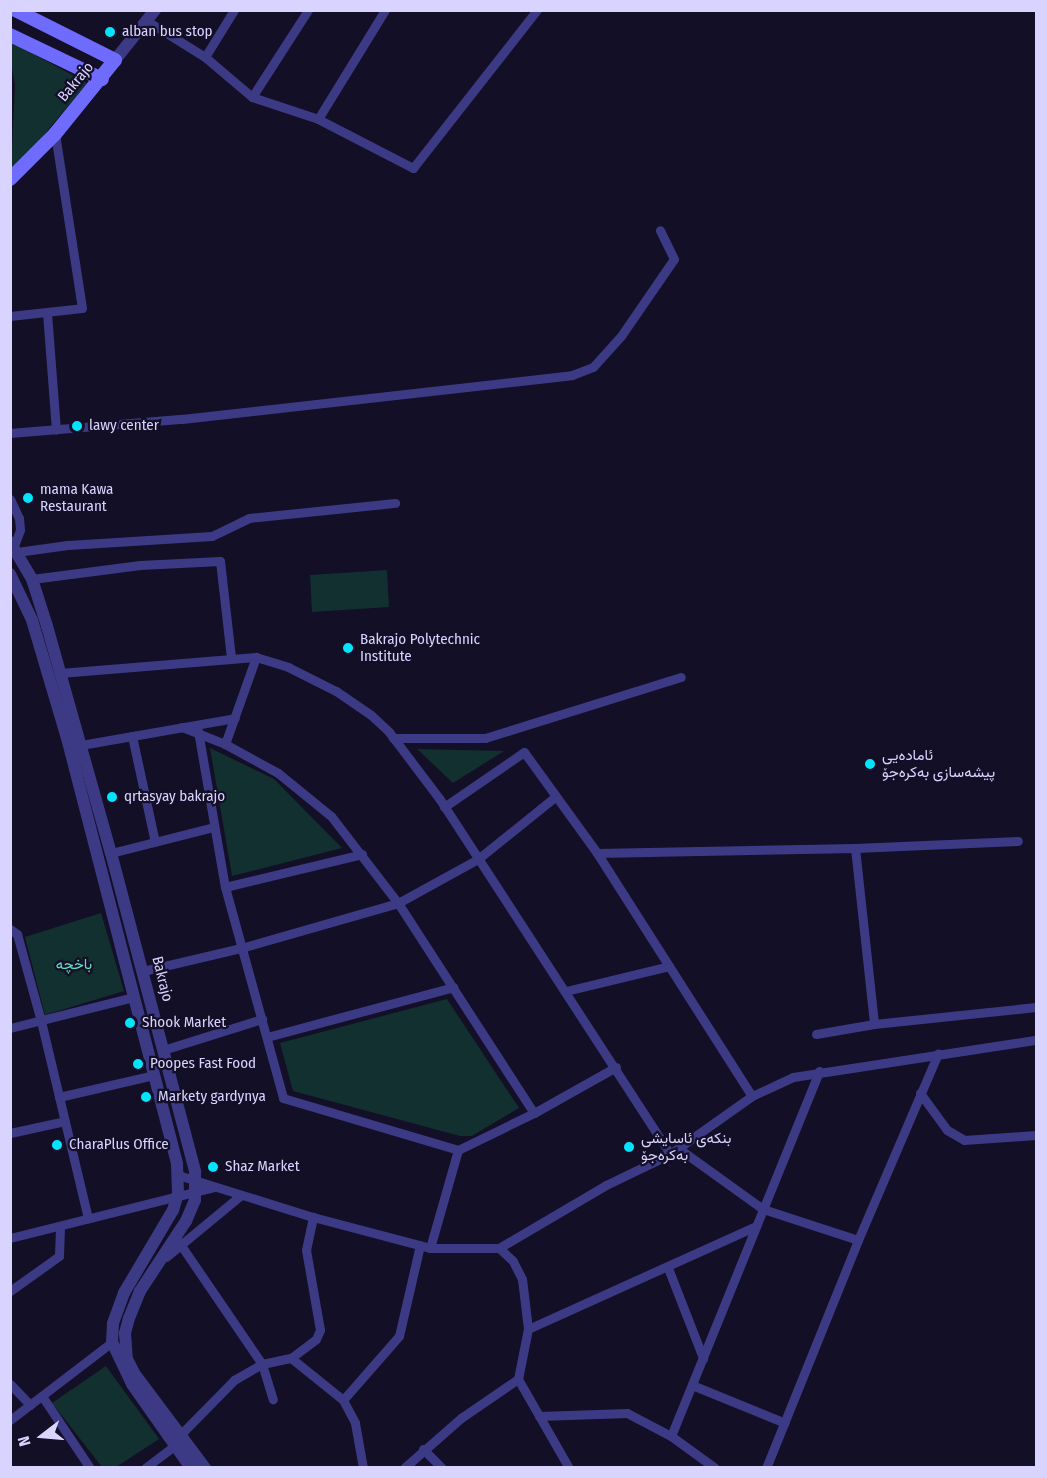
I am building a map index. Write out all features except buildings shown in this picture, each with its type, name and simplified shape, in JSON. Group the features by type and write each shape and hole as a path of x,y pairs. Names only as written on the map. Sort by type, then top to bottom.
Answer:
{"main road":[{"name":"Bakrajo","path":"10,180 55,134 102,79 115,60 15,10"},
{"path":"10,35 63,58 102,79"},
{"path":"63,58 75,38"}],"street":[{"path":"205,57 234,10"},
{"path":"252,97 308,10"},
{"path":"318,119 386,10"},
{"path":"115,60 151,16 252,97 318,119 413,168 537,10"},
{"path":"10,316 82,308 55,134"},
{"path":"10,434 448,391 573,375 593,367 621,336 674,259 660,230"},
{"path":"47,313 56,430"},
{"path":"10,499 19,518 20,530 14,547 212,536 249,518 395,503"},
{"name":"Bakrajo","path":"14,547 32,579 60,673 194,1161 196,1186 191,1211 179,1242 162,1260 140,1291 127,1326 124,1346 134,1373 178,1440 191,1467"},
{"path":"32,579 140,565 220,561 231,658"},
{"path":"10,574 32,620 68,738 178,1175 177,1196 170,1218 124,1293 113,1324 112,1342 10,1420"},
{"path":"225,744 256,657"},
{"path":"60,673 256,657 288,667 336,691 371,715 393,738 444,807 674,1151 763,1209 858,1240"},
{"path":"393,738 485,738 681,677"},
{"path":"81,745 235,718"},
{"path":"182,727 198,731 278,773 314,800 362,854 398,903 534,1113"},
{"path":"198,731 225,887 283,1098 458,1150 534,1113 616,1067"},
{"path":"132,736 155,842"},
{"path":"444,807 524,752 597,853 752,1096"},
{"path":"143,971 241,948 398,903 478,859 556,796"},
{"path":"111,853 214,827"},
{"path":"597,853 855,848 1018,841"},
{"path":"855,848 874,1024"},
{"path":"225,887 362,854"},
{"path":"10,930 17,934 88,1218"},
{"path":"566,991 669,966"},
{"path":"267,1037 453,987"},
{"path":"10,1028 133,997"},
{"path":"816,1034 874,1024 1036,1007"},
{"path":"163,1050 262,1019"},
{"path":"178,1175 196,1186 215,1187 314,1217 430,1248 499,1248 606,1185 674,1151 752,1096 793,1077 819,1071 1036,1040"},
{"path":"766,1467 858,1240 938,1053"},
{"path":"671,1436 819,1071"},
{"path":"59,1097 154,1075"},
{"path":"920,1094 947,1130 964,1140 1036,1135"},
{"path":"10,1133 65,1121"},
{"path":"430,1248 458,1150"},
{"path":"10,1238 177,1196 196,1186"},
{"path":"241,1195 179,1242 262,1364 273,1400"},
{"path":"145,1467 178,1440 234,1380 262,1364 291,1358 316,1339 320,1330 306,1250 314,1217"},
{"path":"10,1291 59,1256 60,1226"},
{"path":"528,1329 668,1268 756,1226"},
{"path":"343,1400 399,1336 420,1245"},
{"path":"499,1248 513,1261 522,1279 528,1329 518,1379 569,1467"},
{"path":"668,1268 703,1358"},
{"name":"Bakrajo","path":"112,1342 132,1384 178,1440 205,1467"},
{"path":"291,1358 343,1400 355,1422 363,1467"},
{"path":"404,1467 423,1449 518,1379"},
{"path":"10,1384 30,1405"},
{"path":"692,1385 785,1423"},
{"path":"42,1396 90,1467"},
{"path":"539,1416 627,1413 671,1436 713,1467"},
{"path":"423,1449 442,1467"}],"green space":[{"path":"11,42 87,83 28,154 11,169 15,85 11,64"},
{"path":"387,570 389,607 312,612 310,575"},
{"path":"210,748 274,779 342,848 232,876"},
{"path":"417,749 504,751 453,783"},
{"name":"باخچە","path":"101,913 124,991 45,1015 25,937"},
{"path":"447,999 519,1108 472,1136 460,1136 293,1091 280,1043"},
{"path":"106,1366 159,1439 116,1467 102,1467 52,1403"}],"place":[{"name":"alban bus stop","path":"110,32"},
{"name":"lawy center","path":"77,426"},
{"name":"mama Kawa Restaurant","path":"28,498"},
{"name":"Bakrajo Polytechnic Institute","path":"348,648"},
{"name":"ئامادەیی پیشەسازی بەکرەجۆ","path":"870,764"},
{"name":"qrtasyay bakrajo","path":"112,797"},
{"name":"Shook Market","path":"130,1023"},
{"name":"Poopes Fast Food","path":"138,1064"},
{"name":"Markety gardynya","path":"146,1097"},
{"name":"CharaPlus Office","path":"57,1145"},
{"name":"بنکەی ئاسایشی بەکرەجۆ","path":"629,1147"},
{"name":"Shaz Market","path":"213,1167"}]}
